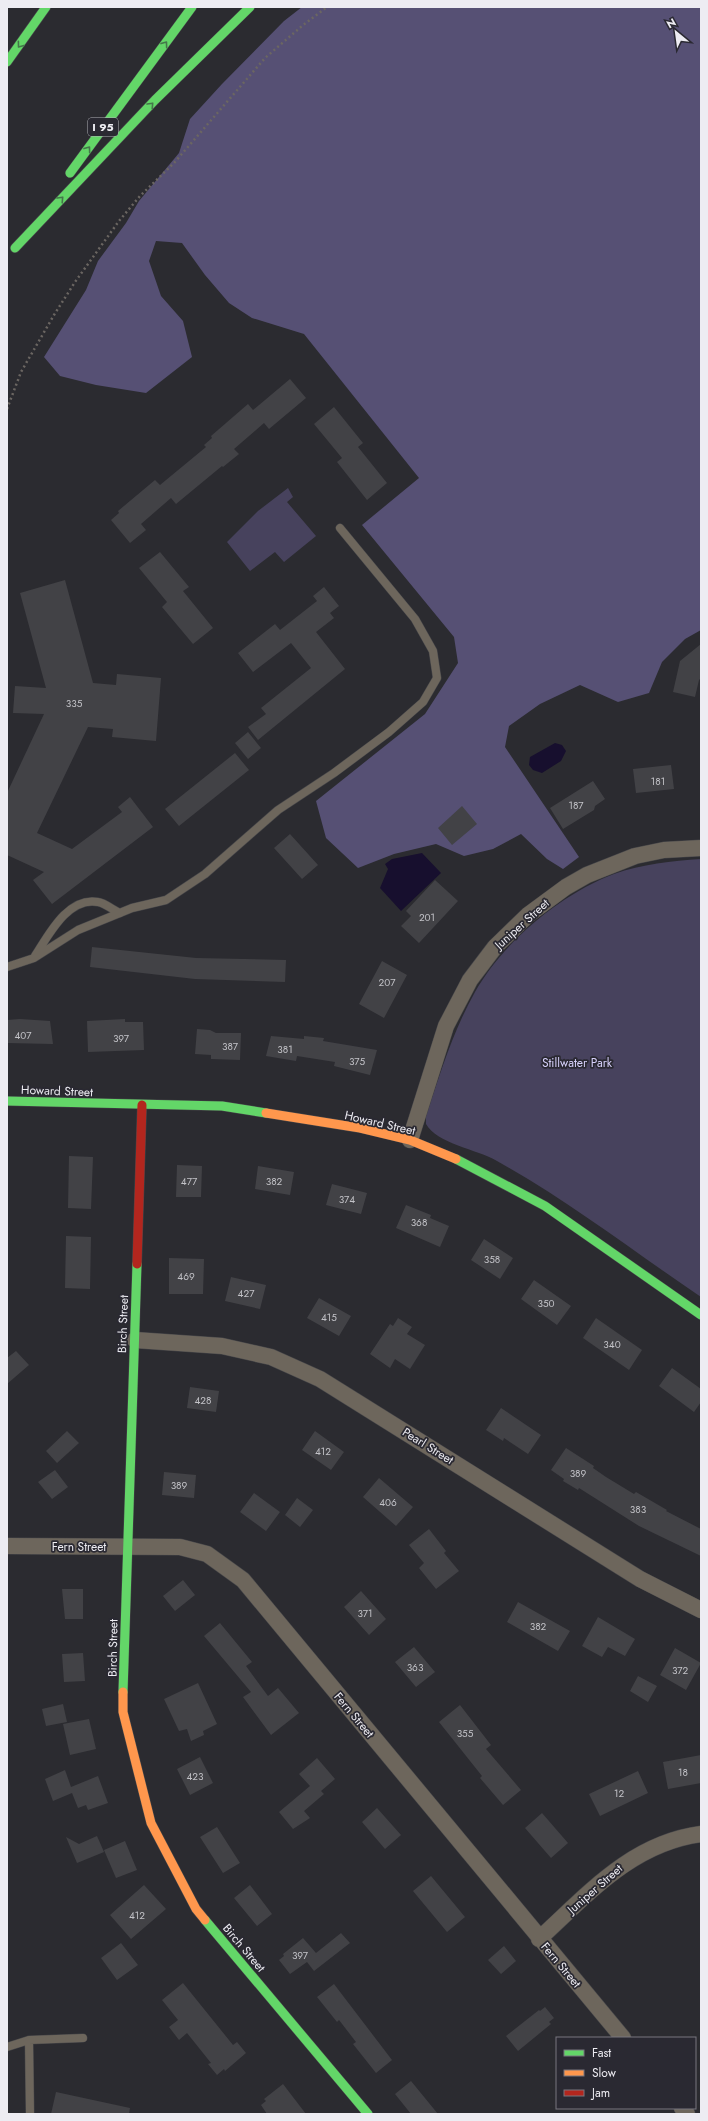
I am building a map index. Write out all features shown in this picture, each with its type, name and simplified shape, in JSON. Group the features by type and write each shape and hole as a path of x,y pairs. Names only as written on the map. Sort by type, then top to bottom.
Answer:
{"main road":[{"path":"7,62 46,7"},
{"name":"I 95","path":"192,7 13,251 155,100 250,7"},
{"name":"Howard Street","path":"7,1101 222,1106 360,1128 410,1140 462,1162 545,1206 701,1315"},
{"name":"Birch Street","path":"142,1105 123,1712 151,1822 196,1909 368,2114"}],"street":[{"name":"Juniper Street","path":"410,1140 446,1026 470,980 495,947 528,915 566,887 587,875 634,856 664,850 701,848"},
{"name":"Pearl Street","path":"135,1340 222,1346 271,1357 320,1379 640,1579 701,1610"},
{"name":"Fern Street","path":"7,1546 180,1547 207,1554 243,1580 539,1939 622,2037"},
{"name":"Juniper Street","path":"539,1939 618,1867 646,1850 684,1836 701,1834"}],"lane":[{"path":"7,967 34,958 78,930 120,913 166,900 205,874 278,810 334,773 389,732 423,702 436,678 433,651 415,619 340,528"},
{"path":"34,958 59,919 80,903 98,902 120,913"},
{"path":"7,2047 29,2040 83,2038"},
{"path":"29,2040 30,2114"}],"path":[{"path":"7,409 21,372 54,315 74,282 119,221 140,196 174,163 265,58 302,26 327,7"}],"green space":[{"path":"288,488 293,497 287,502 316,536 284,562 275,552 250,571 227,542 258,511"},
{"name":"Stillwater Park","path":"701,859 701,1297 575,1209 524,1176 489,1157 458,1146 439,1137 431,1131 426,1124 426,1116 448,1053 467,1007 487,973 517,938 554,907 594,883 614,874 657,864"}],"shaded area":[{"path":"302,7 701,7 701,630 685,639 662,662 649,693 618,702 580,685 540,704 509,726 505,747 579,857 563,869 547,859 521,834 493,849 464,856 436,844 394,854 358,868 326,838 316,801 425,714 458,663 454,637 362,525 419,478 304,334 252,318 229,303 205,275 182,243 156,241 149,261 161,296 183,321 192,357 146,393 96,385 60,376 44,357 86,290 98,261 126,223 139,201 179,153 190,119 284,21"},
{"path":"555,743 562,745 566,751 561,761 542,773 533,770 529,765 530,757"},
{"path":"422,853 441,873 401,911 380,888 388,869 385,864 392,859"}],"building":[{"path":"290,379 306,398 269,429 264,423 234,449 239,454 176,504 171,498 141,524 146,530 130,543 111,520 119,513 118,511 155,480 160,485 206,447 204,445 212,438 211,436 248,404 253,410"},
{"path":"334,407 363,443 358,447 387,483 367,500 337,462 342,458 314,424"},
{"path":"160,552 189,587 183,591 213,628 193,644 162,607 167,602 139,568"},
{"path":"65,580 93,683 116,685 117,674 161,678 156,741 112,737 113,729 88,727 37,833 72,849 122,812 118,807 130,797 153,827 52,904 33,880 44,872 7,855 7,793 44,714 13,713 15,686 46,688 20,593"},
{"path":"324,587 339,606 330,613 334,618 316,632 345,669 258,740 248,727 266,714 261,708 311,668 291,643 253,672 238,653 275,624 280,630 317,601 313,596"},
{"path":"701,644 701,678 699,680 695,697 673,692 680,661"},
{"path":"248,732 261,748 248,759 235,743"},
{"path":"235,753 249,770 179,826 165,809"},
{"path":"671,765 674,789 636,793 633,769"},
{"path":"593,781 605,799 595,806 594,810 563,829 550,808"},
{"path":"462,806 477,824 452,845 438,828"},
{"path":"290,834 318,865 302,879 274,848"},
{"path":"435,880 458,901 419,943 401,926 411,916 406,911"},
{"path":"92,947 196,958 286,960 285,982 195,979 90,967"},
{"path":"382,961 407,975 384,1018 359,1004"},
{"path":"20,1019 50,1021 53,1044 7,1043 7,1020"},
{"path":"125,1019 125,1022 143,1022 144,1050 88,1052 87,1021"},
{"path":"197,1029 210,1030 216,1033 241,1033 240,1060 211,1059 211,1055 195,1054"},
{"path":"271,1036 304,1039 304,1036 324,1038 323,1041 377,1050 370,1075 334,1066 335,1062 297,1056 296,1061 266,1056"},
{"path":"69,1156 93,1157 91,1209 68,1208"},
{"path":"177,1165 202,1166 201,1197 176,1197"},
{"path":"258,1166 294,1172 290,1195 255,1189"},
{"path":"332,1184 367,1193 361,1214 326,1205"},
{"path":"406,1205 431,1215 430,1218 449,1226 440,1247 396,1228"},
{"path":"66,1236 91,1237 90,1289 65,1288"},
{"path":"484,1239 513,1258 500,1279 471,1260"},
{"path":"169,1258 204,1259 203,1294 169,1294"},
{"path":"231,1277 266,1285 260,1309 225,1301"},
{"path":"534,1280 571,1306 557,1325 521,1299"},
{"path":"319,1298 351,1316 339,1336 307,1318"},
{"path":"398,1318 412,1327 407,1334 425,1345 410,1369 395,1359 390,1368 370,1354 390,1324 393,1326"},
{"path":"596,1318 642,1350 629,1370 583,1338"},
{"path":"16,1351 29,1365 7,1384 7,1358"},
{"path":"672,1368 701,1389 701,1402 694,1412 659,1386"},
{"path":"190,1387 219,1391 216,1412 187,1408"},
{"path":"501,1408 541,1435 528,1454 504,1438 503,1441 486,1430"},
{"path":"67,1431 79,1443 57,1463 46,1451"},
{"path":"315,1431 344,1452 331,1470 302,1450"},
{"path":"566,1448 594,1466 593,1468 606,1477 634,1494 636,1492 667,1510 666,1511 701,1529 701,1556 639,1526 579,1488 578,1490 563,1481 564,1479 551,1470"},
{"path":"55,1470 68,1487 52,1499 38,1482"},
{"path":"164,1472 196,1475 194,1498 162,1495"},
{"path":"379,1478 413,1507 396,1526 363,1497"},
{"path":"254,1493 280,1512 266,1531 240,1512"},
{"path":"297,1498 313,1510 300,1527 285,1515"},
{"path":"429,1529 446,1551 444,1553 459,1571 436,1589 419,1568 424,1563 409,1545"},
{"path":"183,1580 195,1595 175,1611 163,1596"},
{"path":"62,1589 83,1589 83,1619 65,1619"},
{"path":"361,1591 386,1619 369,1635 344,1607"},
{"path":"518,1602 570,1631 558,1651 507,1622"},
{"path":"598,1617 635,1639 625,1656 608,1647 602,1657 582,1646"},
{"path":"220,1623 252,1662 246,1666 268,1696 278,1688 299,1713 271,1735 243,1697 251,1692 204,1636"},
{"path":"414,1647 435,1672 416,1687 395,1662"},
{"path":"675,1648 701,1663 686,1690 660,1675"},
{"path":"83,1653 85,1681 64,1682 62,1654"},
{"path":"638,1676 657,1686 648,1702 630,1691"},
{"path":"198,1683 217,1724 203,1731 204,1735 191,1741 187,1729 179,1731 164,1699"},
{"path":"63,1704 67,1722 46,1726 42,1709"},
{"path":"460,1705 491,1745 486,1749 521,1790 503,1805 480,1778 482,1776 439,1722"},
{"path":"89,1719 96,1749 70,1755 63,1724"},
{"path":"701,1755 701,1783 668,1789 663,1762"},
{"path":"200,1757 213,1783 190,1795 177,1769"},
{"path":"317,1758 335,1779 321,1791 324,1794 304,1811 310,1818 293,1829 279,1812 310,1786 299,1774"},
{"path":"65,1770 71,1787 98,1776 108,1803 88,1810 86,1805 78,1808 72,1793 53,1801 45,1779"},
{"path":"638,1771 648,1793 600,1816 589,1794"},
{"path":"377,1808 401,1835 385,1849 362,1822"},
{"path":"542,1813 568,1843 551,1858 525,1828"},
{"path":"217,1827 240,1863 223,1873 200,1837"},
{"path":"97,1836 104,1852 77,1863 66,1837 79,1844"},
{"path":"125,1841 137,1870 116,1878 104,1850"},
{"path":"431,1876 465,1917 447,1932 413,1891"},
{"path":"144,1885 166,1909 131,1939 110,1915"},
{"path":"250,1885 272,1914 257,1926 234,1898"},
{"path":"341,1933 350,1943 314,1971 307,1962 290,1974 279,1960 284,1956 283,1954 303,1938 316,1953"},
{"path":"121,1943 138,1965 117,1980 101,1958"},
{"path":"504,1946 516,1961 501,1974 488,1960"},
{"path":"183,1983 233,2045 237,2042 246,2053 225,2071 224,2069 217,2075 208,2064 211,2063 187,2033 179,2040 169,2027 178,2020 162,2000"},
{"path":"334,1984 392,2060 376,2073 353,2044 356,2042 339,2020 337,2022 317,1997"},
{"path":"545,2007 554,2018 549,2022 551,2024 518,2051 506,2036"},
{"path":"411,2081 438,2114 411,2114 395,2094"},
{"path":"283,2084 306,2114 267,2114 261,2105 266,2101 264,2099"},
{"path":"56,2092 130,2108 129,2114 51,2114"}],"traffic: fast":[{"path":"7,62 46,7"},
{"path":"70,173 192,7"},
{"path":"15,248 155,100 250,7"},
{"path":"7,1101 222,1106 266,1113"},
{"path":"456,1159 545,1206 701,1315"},
{"path":"123,1692 137,1264"},
{"path":"205,1920 368,2114"}],"traffic: slow":[{"path":"266,1113 360,1128 410,1140 456,1159"},
{"path":"123,1692 123,1712 151,1823 196,1909 205,1920"}],"traffic: jam":[{"path":"137,1264 142,1105"}]}
